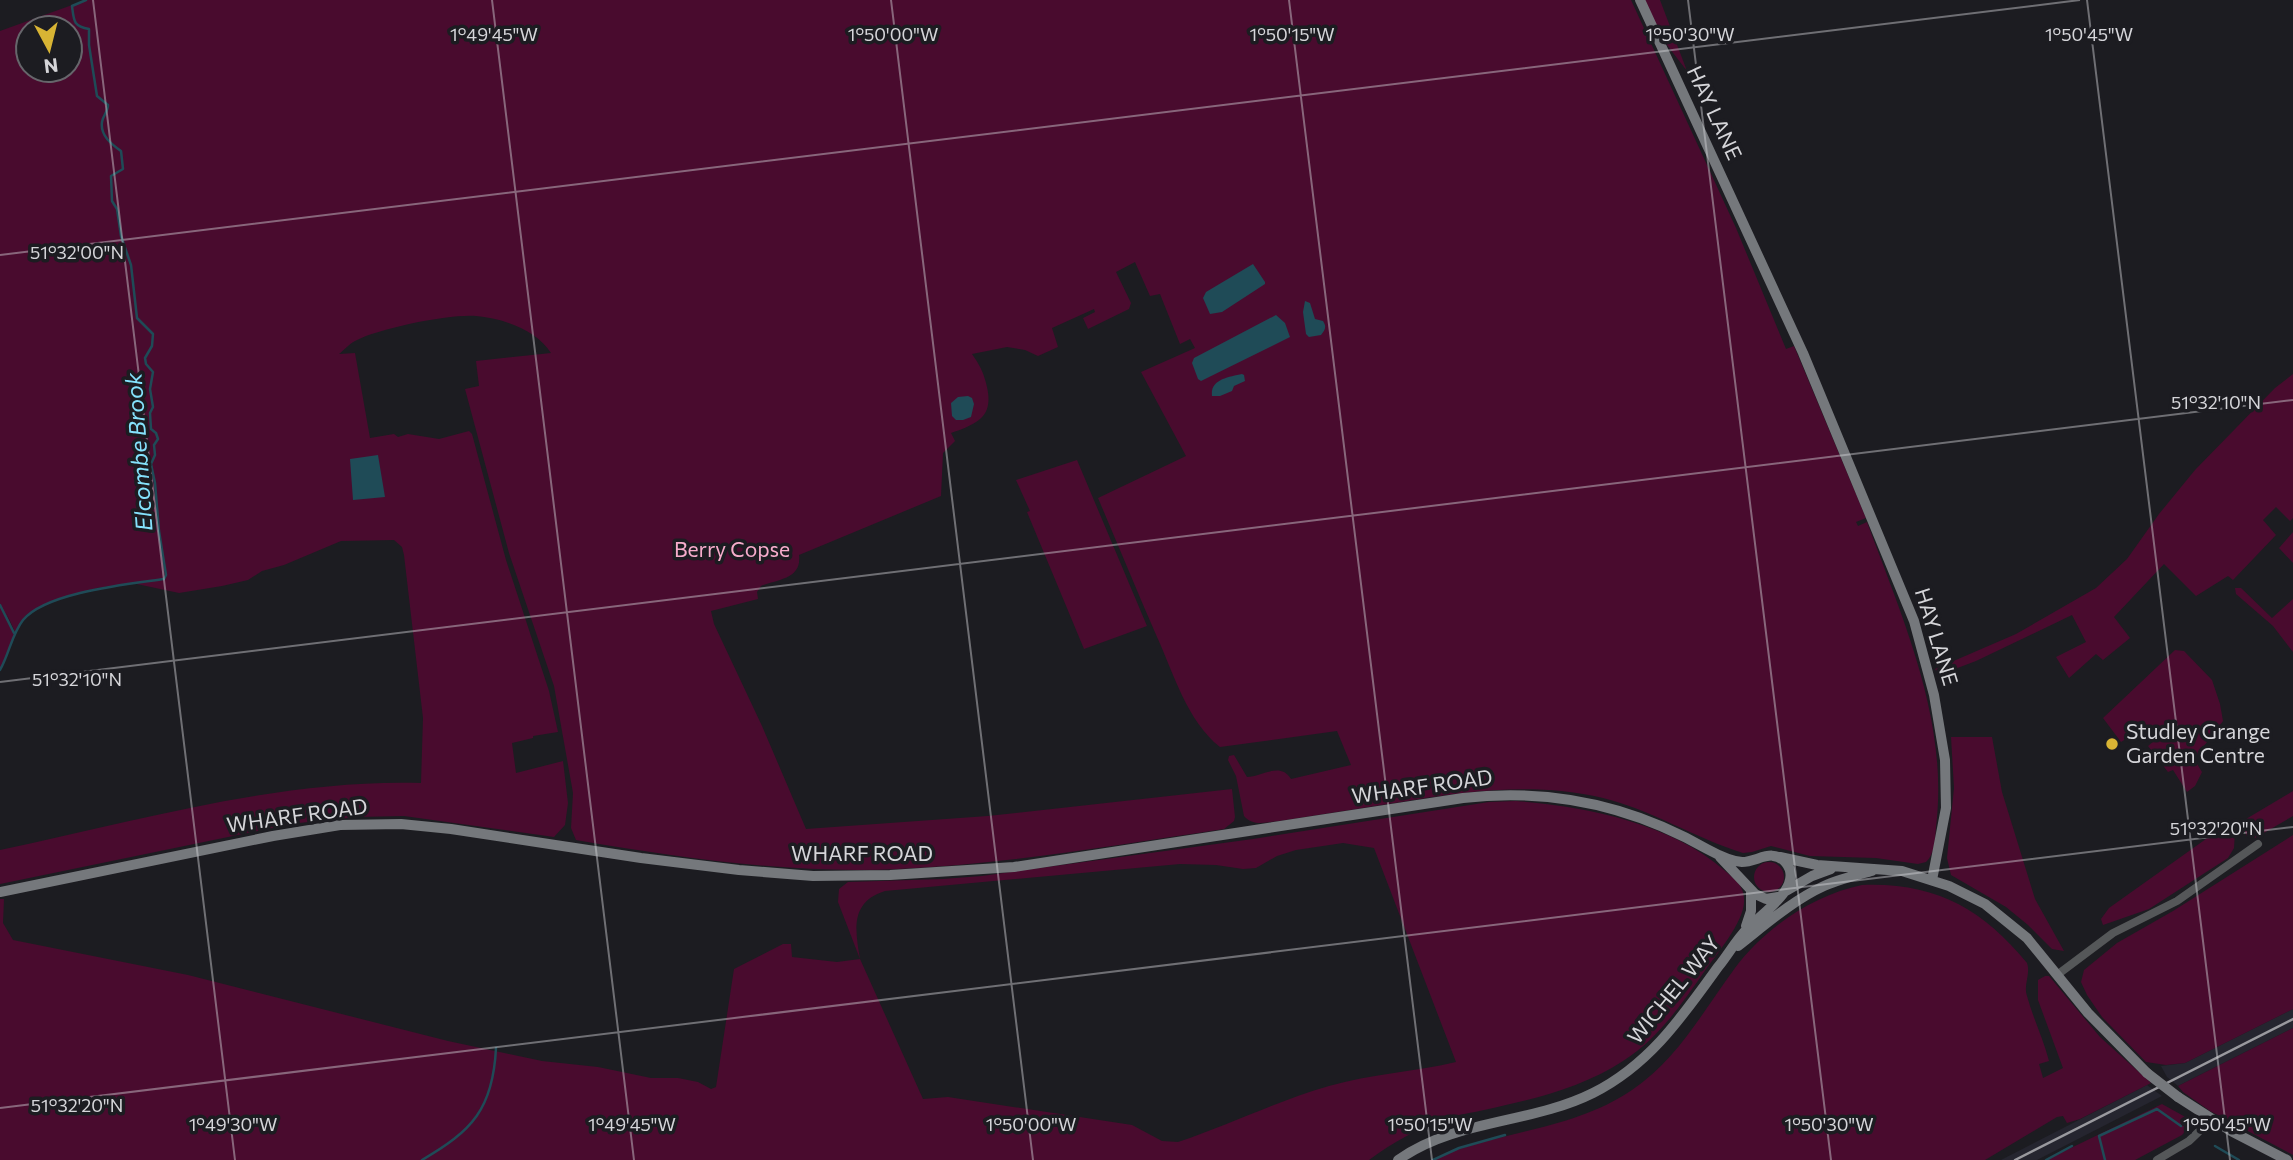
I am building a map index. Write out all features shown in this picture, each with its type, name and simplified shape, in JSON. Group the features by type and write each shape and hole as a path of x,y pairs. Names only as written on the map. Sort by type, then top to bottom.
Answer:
{"main road":[{"name":"HAY LANE","path":"1640,0 1803,353 1914,621 1934,695 1945,760 1946,808 1932,880"},
{"name":"WHARF ROAD","path":"0,892 273,836 319,828 367,824 431,826 739,870 813,876 890,875 1014,867 1502,795 1563,799 1614,809 1664,826 1717,855 1737,861 1754,861 1764,856 1777,857 1837,868 1883,868 1932,880"},
{"name":"WHARF ROAD","path":"1717,855 1750,887"},
{"path":"1754,861 1747,873 1750,887 1758,896 1766,899 1782,894 1789,885 1791,874 1786,864 1777,857"},
{"name":"WHARF ROAD","path":"1782,894 1812,876 1837,868"},
{"path":"1728,955 1782,912 1816,890 1883,868"},
{"path":"1932,880 1972,897 2004,918 2034,946 2095,1021 2147,1073 2212,1119 2287,1160"},
{"name":"WICHEL WAY","path":"1398,1160 1443,1137 1568,1104 1614,1082 1661,1043 1728,955 1744,931 1751,914 1750,887"},
{"name":"WICHEL WAY","path":"1744,931 1782,894"}],"street":[{"path":"2057,975 2113,933 2177,901 2258,844"},
{"path":"2157,1160 2189,1141 2212,1119"}],"shaded area":[{"path":"2293,1009 2293,1028 2178,1086 2167,1077 2161,1066 2185,1063"},
{"path":"2147,1085 2162,1096 2037,1160 2001,1160"}],"green space":[{"name":"Berry Copse","path":"86,0 1631,0 1736,228 1786,349 1794,346 1866,518 1856,522 1858,526 1867,522 1908,634 1929,710 1936,748 1938,787 1935,836 1931,855 1926,862 1918,864 1876,858 1810,856 1771,846 1743,853 1621,803 1578,793 1527,789 1426,798 1265,823 1248,819 1244,816 1229,756 1234,755 1247,777 1276,770 1287,774 1291,779 1351,765 1337,731 1220,747 1190,711 1176,681 1098,498 1186,456 1141,372 1195,348 1190,339 1180,344 1160,294 1150,296 1135,262 1116,272 1131,303 1129,309 1088,329 1083,318 1095,312 1094,309 1052,328 1058,347 1038,356 1025,350 1007,347 972,354 985,379 988,403 982,417 970,426 951,433 955,441 943,453 941,496 799,555 799,563 793,574 761,586 757,592 758,599 711,611 714,624 806,829 988,816 1232,789 1235,817 1224,829 1021,858 939,867 858,870 736,863 576,840 571,828 573,793 554,686 509,553 465,389 479,386 476,361 551,353 528,332 486,317 464,316 432,320 381,331 355,341 339,354 355,353 370,438 408,434 439,439 469,431 472,434 506,560 549,691 558,732 512,743 516,773 563,761 568,803 565,825 554,837 404,816 357,817 299,823 0,884 0,850 156,815 262,795 368,784 421,783 423,718 404,555 402,547 394,540 341,541 284,565 262,571 248,580 179,593 132,583 97,588 55,601 26,615 15,632 6,612 15,635 0,670 0,31 14,26 14,84 84,84 84,14 47,14"},
{"path":"1642,0 1660,0 1687,71 1667,45"},
{"path":"2293,374 2293,518 2290,521 2276,507 2263,520 2276,535 2233,580 2228,576 2196,596 2164,564 2114,617 2130,638 2103,660 2096,654 2069,678 2056,657 2086,642 2072,615 1976,661 1939,675 1935,669 2016,634 2096,588 2127,559 2195,470 2275,388"},
{"path":"1077,460 1147,626 1084,649 1016,480"},
{"path":"2293,532 2293,563 2279,548"},
{"path":"2235,588 2241,588 2272,618 2293,599 2293,652 2273,626 2236,594"},
{"path":"2175,650 2184,651 2212,680 2223,721 2194,759 2202,772 2195,786 2187,792 2173,770 2168,772 2148,746 2154,741 2145,727 2121,742 2103,718"},
{"path":"1951,737 1992,737 2002,792 2035,899 2064,951 2052,949 2006,907 1951,875 1947,858 1954,788"},
{"path":"2293,791 2293,816 2255,838 2247,836 2246,819"},
{"path":"1516,801 1570,807 1626,820 1679,840 1703,854 1737,882 1744,899 1740,917 1722,947 1668,1021 1623,1061 1591,1079 1556,1092 1437,1122 1387,1147 1369,1160 0,1160 0,899 4,899 3,923 13,940 188,975 448,1041 542,1061 598,1067 651,1078 678,1078 698,1082 711,1089 716,1087 734,969 783,944 791,944 792,957 837,962 860,959 838,902 839,889 848,882 982,876 1253,839 1489,802","holes":["1343,843 1374,848 1456,1062 1329,1086 1178,1142 1162,1141 1132,1125 948,1097 923,1099 860,959 856,928 860,910 866,902 885,891 1180,864 1256,868 1277,856 1296,850"]},
{"path":"2231,827 2235,832 2234,848 2228,858 2149,909 2103,925 2101,919 2109,908 2220,829"},
{"path":"2293,835 2293,1009 2185,1063 2166,1065 2146,1062 2102,1017 2087,995 2081,982 2084,970 2117,943"},
{"path":"1769,862 1780,866 1784,877 1780,888 1769,892 1758,888 1754,877 1758,866"},
{"path":"1862,885 1912,888 1955,902 1974,913 2010,944 2027,963 2026,992 2049,1061 2039,1064 2043,1078 2063,1068 2038,1000 2038,980 2049,976 2100,1037 2151,1083 2080,1119 2067,1123 2063,1116 2057,1117 1985,1160 1431,1160 1456,1150 1559,1123 1609,1104 1632,1090 1663,1064 1747,953 1775,927 1808,905"},
{"path":"2293,1028 2293,1155 2210,1111 2178,1086"},
{"path":"2162,1104 2189,1119 2190,1126 2182,1135 2135,1160 2046,1160"}],"water":[{"path":"1253,264 1265,284 1222,312 1210,314 1203,298 1206,292"},
{"path":"1305,301 1310,303 1315,319 1324,323 1325,328 1321,335 1309,337 1306,334 1303,312"},
{"path":"1276,315 1285,323 1290,337 1201,381 1198,379 1192,363 1194,358"},
{"path":"1242,374 1245,381 1234,386 1232,391 1212,396 1217,382"},
{"path":"968,396 974,404 971,417 956,420 952,416 951,403 958,397"},
{"path":"378,455 385,497 353,500 350,459"}],"waterway":[{"name":"Elcombe Brook","path":"0,670 19,626 34,610 68,596 164,579 166,575 151,464 155,455 154,445 158,439 151,429 150,413 153,407 150,389 153,372 146,364 145,358 152,346 153,334 137,318 131,265 121,236 117,209 112,201 111,176 123,169 121,151 104,135 102,122 108,105 97,96 89,29 77,24 73,16 72,6 86,0"},
{"path":"0,605 14,633"},
{"path":"422,1160 454,1139 477,1116 490,1087 496,1048"},
{"path":"2105,1160 2099,1136 2157,1109 2181,1126"},
{"path":"1433,1160 1459,1148 1505,1135"},
{"path":"2046,1160 2072,1146"},
{"path":"2215,1146 2239,1160"}],"railway":[{"path":"2015,1160 2293,1019"}],"place":[{"name":"Studley Grange Garden Centre","path":"2112,744"}]}
